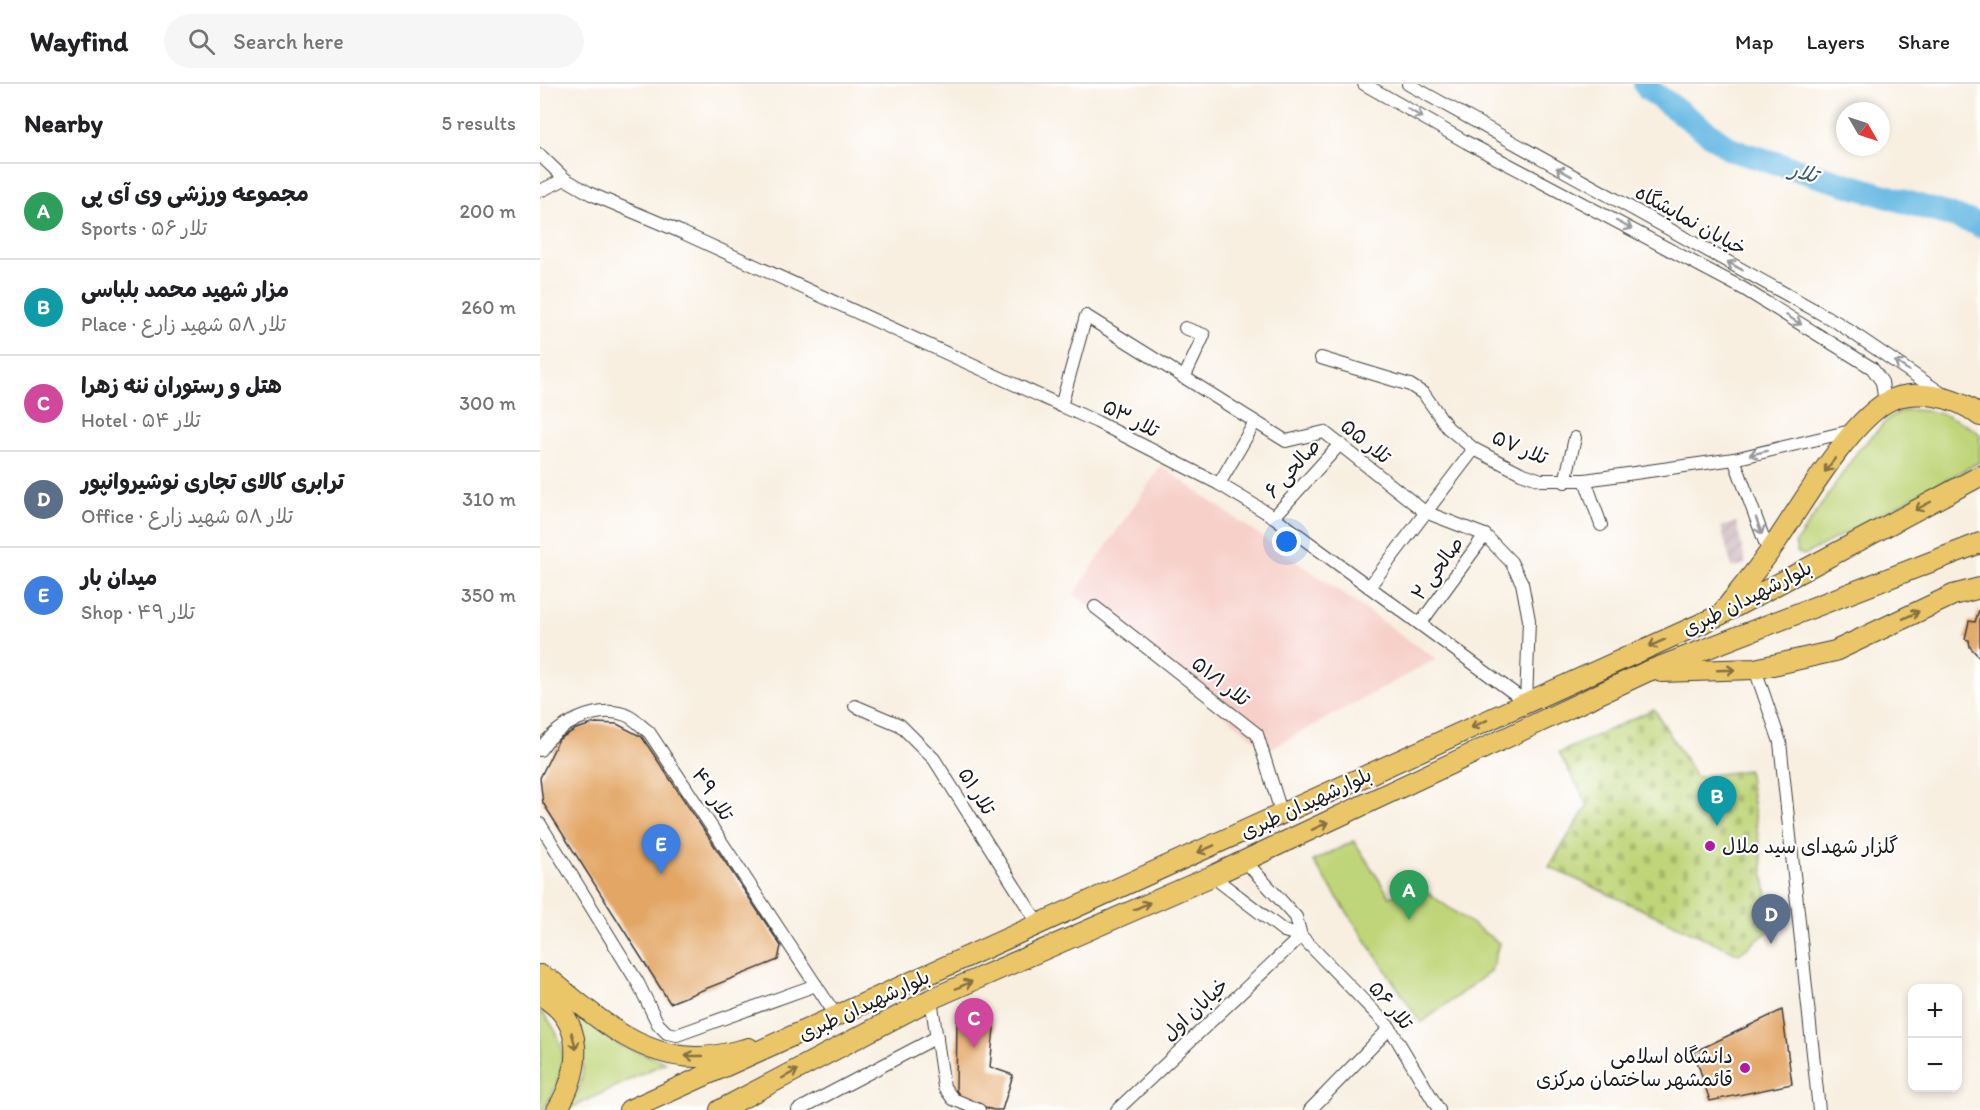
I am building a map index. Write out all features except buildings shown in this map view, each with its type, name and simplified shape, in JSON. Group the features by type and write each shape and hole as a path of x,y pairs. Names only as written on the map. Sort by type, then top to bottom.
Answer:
{"highway":[{"path":"1720,615 1769,553 1856,429 1886,403 1904,396 1950,399 1970,408 1980,416"},
{"name":"بلوارشهیدان طبری","path":"629,1110 1720,615 1977,477"},
{"name":"بلوارشهیدان طبری","path":"720,1110 931,999 1245,861 1646,672 1980,543"},
{"path":"1646,672 1755,669 1835,651 1953,595 1980,588"},
{"path":"540,975 552,981 625,1037 669,1055 697,1058 793,1037"},
{"path":"540,995 549,1000 562,1016 574,1036 578,1056 573,1078 557,1110"},
{"path":"740,1110 758,1091"}],"street":[{"name":"خیابان نمایشگاه","path":"1364,84 1466,142 1754,295 1872,368 1882,382 1886,403"},
{"name":"خیابان نمایشگاه","path":"1408,84 1838,323 1950,399"},
{"name":"تلار ۵۳","path":"540,154 565,179 591,194 681,232 1061,406 1219,484 1274,517 1526,702"},
{"path":"540,191 565,179"},
{"name":"تلار ۵۵","path":"1061,406 1086,316 1286,441 1324,432 1425,512 1485,535 1511,562 1522,583 1529,620 1526,702"},
{"path":"1184,378 1204,334 1185,328"},
{"name":"تلار ۵۷","path":"1322,358 1410,385 1424,394 1448,428 1474,449 1521,473 1541,480 1565,482 1585,480 1734,459 1856,429"},
{"path":"1219,484 1255,422"},
{"path":"1565,482 1575,438"},
{"name":"صالحی ۶","path":"1274,517 1340,444"},
{"path":"1369,586 1474,449"},
{"path":"1734,459 1769,553"},
{"path":"1585,480 1601,525"},
{"name":"صالحی ۲","path":"1420,624 1485,535"},
{"name":"تلار ۵۱/۱","path":"1095,607 1257,734 1282,815"},
{"path":"1755,669 1780,742 1819,1110"},
{"name":"تلار ۵۱","path":"855,706 900,725 934,759 1039,925"},
{"name":"تلار ۴۹","path":"540,750 546,741 570,722 599,712 627,715 649,732 837,1017"},
{"path":"540,825 638,983 658,1024 667,1033 677,1035 816,985"},
{"path":"1212,876 1284,931 1300,936 1296,917 1245,861"},
{"name":"تلار ۵۶","path":"1300,936 1390,1028 1439,1110"},
{"name":"خیابان اول","path":"1117,1110 1300,936"},
{"path":"931,999 944,1088 953,1099 979,1110"},
{"path":"1310,1110 1390,1028"},
{"path":"798,1110 937,1037"}],"shaded area":[{"path":"1161,466 1436,659 1268,750 1074,594"},
{"path":"1736,522 1746,564 1732,568 1721,527"}],"green space":[{"path":"1907,410 1937,413 1972,428 1980,434 1980,462 1804,555 1798,553 1795,544 1857,452 1891,416"},
{"path":"1654,709 1696,777 1748,770 1772,929 1739,954 1549,867 1588,805 1559,753"},
{"path":"1354,841 1390,897 1418,886 1499,943 1491,971 1421,1023 1313,861"},
{"path":"560,1002 621,1046 666,1062 567,1110 576,1095 583,1068 578,1044"},
{"path":"540,1010 557,1035 562,1059 557,1084 543,1110 540,1110"}],"waterway":[{"name":"تلار","path":"1645,84 1648,89 1732,150 1980,226"}],"place":[{"name":"مزار شهید محمد بلباسی","path":"1717,826"},
{"name":"گلزار شهدای سید ملال","path":"1710,846"},
{"name":"میدان بار","path":"661,874"},
{"name":"مجموعه ورزشی وی آی پی","path":"1409,920"},
{"name":"ترابری کالای تجاری نوشیروانپور","path":"1771,944"},
{"name":"هتل و رستوران ننه زهرا","path":"974,1048"},
{"name":"دانشگاه اسلامی قائمشهر ساختمان مرکزی","path":"1745,1068"}]}
